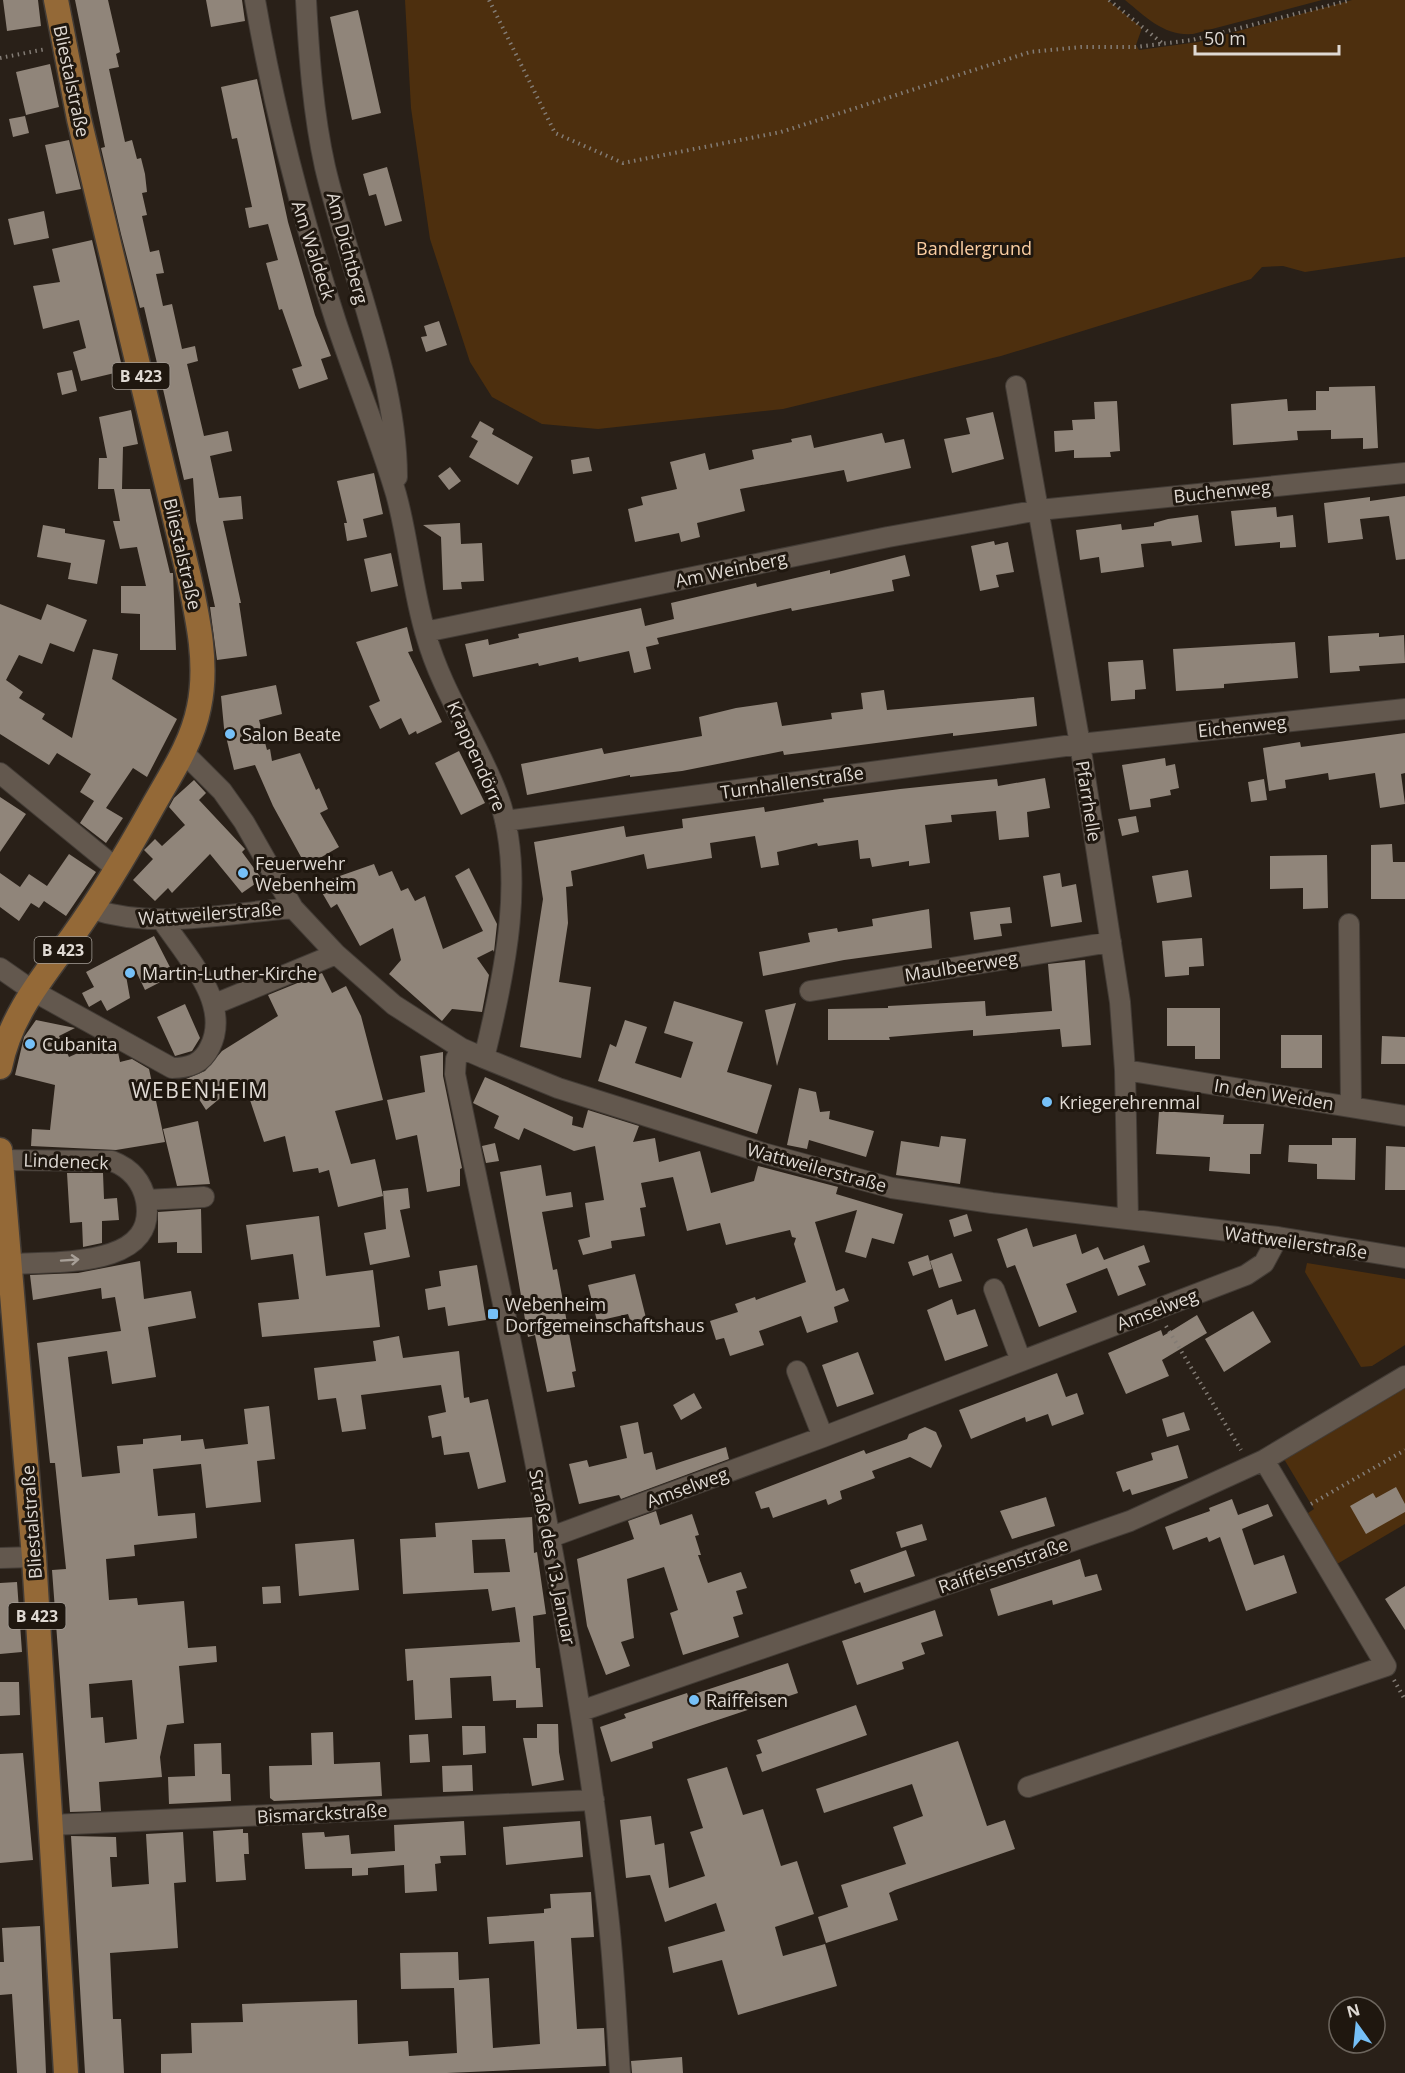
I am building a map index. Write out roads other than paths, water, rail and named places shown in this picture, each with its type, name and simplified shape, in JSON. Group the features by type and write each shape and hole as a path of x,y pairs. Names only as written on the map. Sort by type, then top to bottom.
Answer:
{"main road":[{"name":"Bliestalstraße","path":"0,1067 4,1046 15,1018 92,909 183,752 199,707 202,681 200,630 64,46 56,0"},
{"name":"Bliestalstraße","path":"0,1155 34,1557 66,2073"}],"street":[{"name":"Am Waldeck","path":"255,0 269,86 295,190 396,495"},
{"name":"Am Dichtberg","path":"306,0 314,100 325,167 385,386 394,436 396,495"},
{"name":"Pfarrhelle","path":"1016,386 1080,744 1111,942 1125,1070 1128,1219"},
{"name":"Buchenweg","path":"1039,510 1405,473"},
{"name":"Krappendörre","path":"396,495 425,632 440,676 496,789 505,821 511,904 508,951 484,1058"},
{"name":"Am Weinberg","path":"425,632 888,537 1039,510"},
{"name":"Eichenweg","path":"1080,744 1405,709"},
{"name":"Turnhallenstraße","path":"505,821 1080,744"},
{"name":"Wattweilerstraße","path":"183,752 222,791 244,822 293,908 336,954 394,1005 461,1048 484,1058 558,1088 835,1174 892,1188 1278,1237 1405,1258"},
{"path":"0,773 117,869"},
{"name":"Wattweilerstraße","path":"92,909 115,916 162,920 293,908"},
{"path":"0,968 33,991 172,1068 185,1068 198,1063 208,1052 215,1038 215,1004 162,920"},
{"name":"In den Weiden","path":"1349,924 1351,1106"},
{"name":"Maulbeerweg","path":"810,991 1111,942"},
{"path":"215,1004 336,954"},
{"name":"Straße des 13. Januar","path":"461,1048 456,1059 455,1074 551,1537 581,1711 608,1908 620,2073"},
{"name":"In den Weiden","path":"1125,1070 1405,1116"},
{"name":"Lindeneck","path":"0,1155 112,1161 127,1167 138,1180 146,1200"},
{"path":"11,1264 97,1257 122,1251 136,1240 145,1225 146,1200 204,1197"},
{"name":"Amselweg","path":"551,1537 823,1437 1246,1275 1264,1263 1278,1237"},
{"path":"994,1289 1021,1361"},
{"path":"797,1371 823,1437"},
{"name":"Raiffeisenstraße","path":"581,1711 1130,1521 1257,1463 1405,1376"},
{"path":"1028,1787 1386,1666 1295,1513 1257,1463"},
{"path":"0,1558 34,1557"},
{"name":"Bismarckstraße","path":"51,1825 594,1800"}],"place":[{"name":"Salon Beate","path":"230,734"},
{"name":"Feuerwehr Webenheim","path":"243,873"},
{"name":"Martin-Luther-Kirche","path":"130,973"},
{"name":"Cubanita","path":"30,1044"},
{"name":"Kriegerehrenmal","path":"1047,1102"},
{"name":"Webenheim Dorfgemeinschaftshaus","path":"493,1314"},
{"name":"Raiffeisen","path":"694,1700"}],"district":[{"name":"WEBENHEIM","path":"200,1090"}],"park label":[{"name":"Bandlergrund","path":"974,248"}]}
